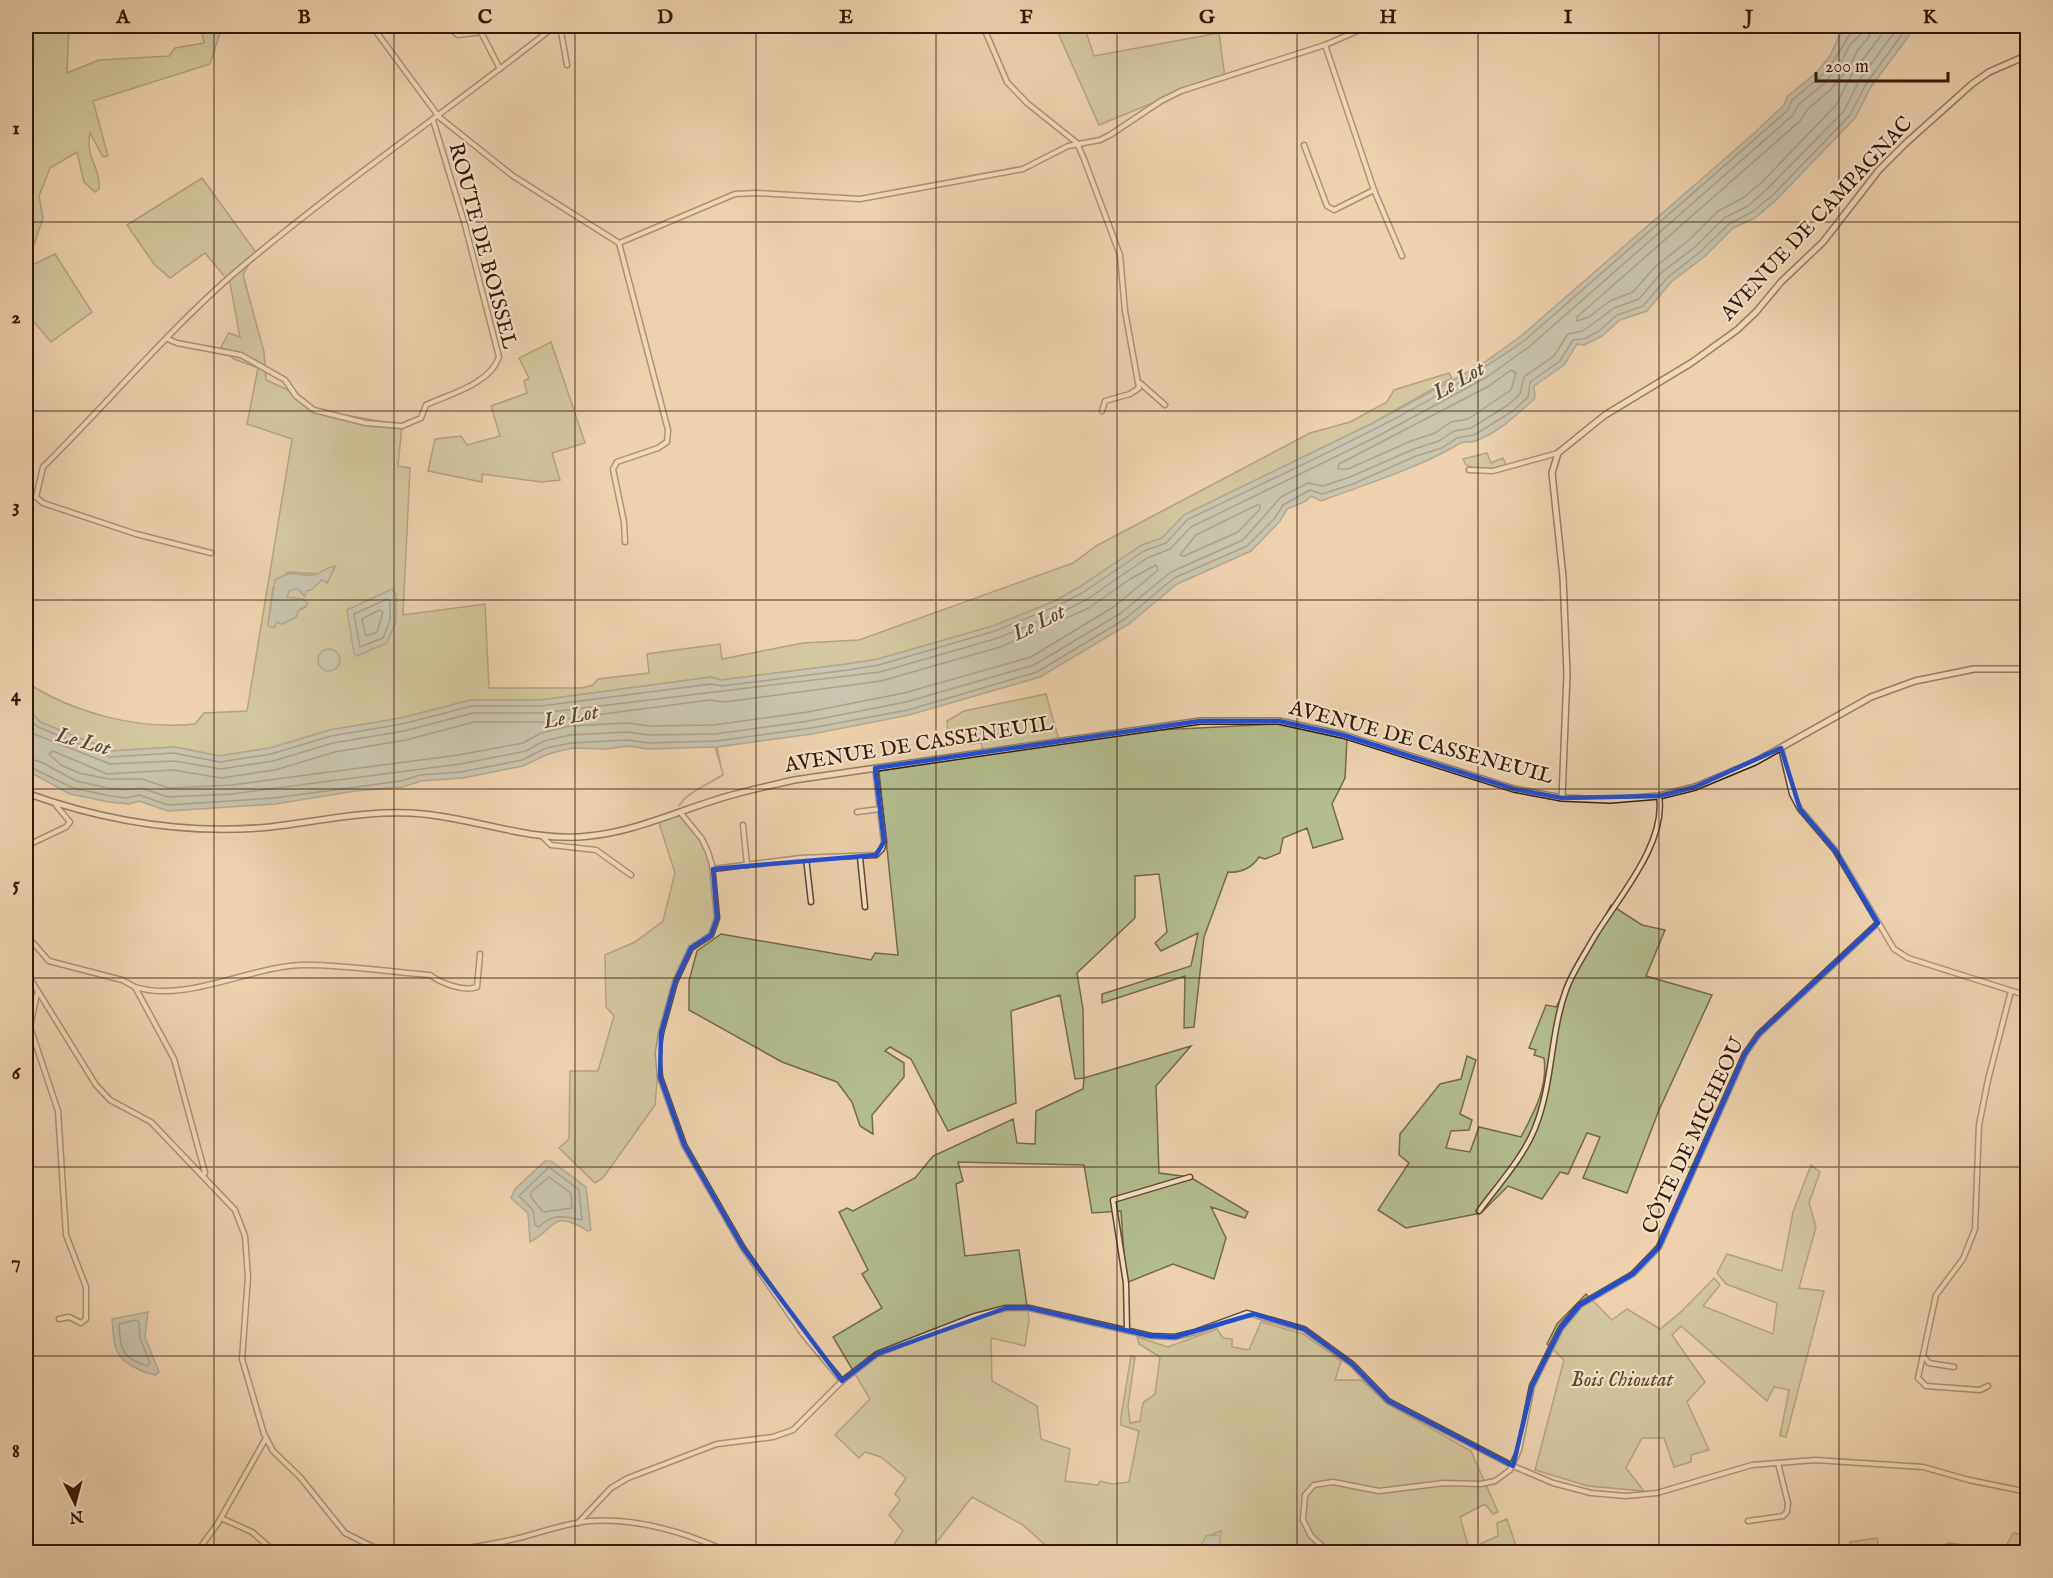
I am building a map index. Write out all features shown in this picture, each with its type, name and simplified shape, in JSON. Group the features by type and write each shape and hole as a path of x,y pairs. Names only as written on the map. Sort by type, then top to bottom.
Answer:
{"main road":[{"name":"AVENUE DE CAMPAGNAC","path":"1558,453 1605,415 1691,363 1737,330 1781,282 1823,242 1879,170 1918,132 1989,72 2028,55"},
{"path":"1558,453 1552,472 1563,577 1567,674 1562,798"},
{"name":"AVENUE DE CASSENEUIL","path":"26,793 55,804 143,825 227,830 355,814 423,814 540,835 586,837 623,831 732,795 792,781 1200,721 1279,721 1343,735 1514,789 1562,798 1610,800 1659,796 1695,787 1755,762 1871,697 1915,681 1974,669 2028,669"}],"street":[{"path":"373,26 439,117 513,176 619,243 668,430 667,442 658,448 617,462 613,469 624,522 625,542"},
{"path":"452,26 453,31 458,34 481,32 500,69"},
{"path":"211,553 135,534 43,503 36,497 43,468 230,277 364,170 439,117 555,26"},
{"path":"560,26 567,65"},
{"path":"983,26 1007,82 1027,103 1077,143 1119,255 1125,312 1139,382 1136,391 1105,401 1102,411"},
{"path":"619,243 728,196 757,193 860,199 1023,169 1077,143 1110,135 1161,101 1181,91 1324,45 1359,28 1369,26"},
{"path":"1324,45 1374,190 1402,256"},
{"name":"ROUTE DE BOISSEL","path":"168,339 177,344 241,355 285,380 296,396 314,410 388,426 402,426 417,420 421,417 426,405 486,376 496,367 499,357 465,225 434,120"},
{"path":"1304,145 1327,206 1334,210 1374,190"},
{"path":"1139,382 1165,405"},
{"path":"1469,470 1494,471 1558,453"},
{"path":"1781,748 1792,794 1800,809 1835,850 1894,949 1908,958 2028,996"},
{"path":"712,869 806,858 876,855 882,849 875,768"},
{"path":"1479,1211 1518,1159 1534,1130 1545,1099 1566,988 1592,941 1652,845 1661,806 1659,796"},
{"path":"26,846 66,827 70,822 55,804"},
{"path":"856,812 880,809"},
{"path":"680,812 702,839 712,869 717,918 711,935 691,948 675,982 661,1033 658,1053 660,1077 684,1145 743,1248 803,1334 842,1381"},
{"path":"743,825 747,865"},
{"path":"540,835 551,845 596,850 631,875"},
{"path":"860,857 866,907"},
{"path":"806,858 810,902"},
{"name":"CÔTE DE MICHEOU","path":"1513,1466 1519,1450 1532,1386 1562,1328 1580,1305 1633,1274 1659,1247 1745,1054 1759,1034 1878,923"},
{"path":"26,927 31,980 96,1086 110,1100 151,1122 235,1210 243,1231 248,1286 242,1359 266,1438 273,1451 300,1477 345,1533 385,1552 394,1552"},
{"path":"27,936 49,961 122,980 135,987 186,991 203,984 299,965 430,975 439,981 469,990 477,987 480,954"},
{"path":"135,987 174,1059 206,1173 203,1176"},
{"path":"1988,1386 1980,1390 1926,1386 1918,1378 1936,1295 1963,1259 1975,1229 1979,1125 1988,1080 2012,991"},
{"path":"38,993 30,1027 58,1111 66,1235 86,1287 86,1319 81,1323 69,1317 59,1319"},
{"path":"1127,1330 1126,1283 1113,1200 1190,1177"},
{"path":"578,1523 611,1488 628,1478 717,1444 773,1437 792,1430 842,1381 877,1354 972,1317 1006,1308 1029,1308 1151,1336 1175,1337 1247,1313 1304,1329 1352,1364 1388,1401 1513,1466 1563,1485 1592,1493 1626,1496 1657,1493 1752,1465 1815,1460 1923,1467 2028,1492"},
{"path":"1923,1356 1929,1363 1954,1367"},
{"path":"197,1552 221,1518 266,1438"},
{"path":"1748,1521 1783,1516 1788,1512 1778,1463"},
{"path":"1329,1552 1311,1536 1303,1520 1305,1494 1314,1485 1333,1482 1379,1491 1444,1483 1480,1484 1501,1478 1513,1466"},
{"path":"221,1518 252,1532 275,1552"},
{"path":"441,1552 490,1545 578,1523 617,1521 643,1524 694,1538 728,1552"}],"highlighted area":[{"path":"1200,721 1279,721 1343,735 1514,789 1562,798 1659,796 1695,787 1781,748 1800,809 1835,850 1878,923 1759,1034 1745,1054 1659,1247 1633,1274 1580,1305 1561,1328 1532,1386 1513,1466 1388,1401 1352,1364 1304,1329 1254,1314 1175,1337 1151,1336 1029,1308 1006,1308 877,1354 842,1381 743,1248 684,1145 660,1077 661,1033 675,982 691,948 711,935 717,918 713,869 876,855 884,842 875,768"}],"green space":[{"path":"27,26 69,26 67,73 99,60 169,56 175,48 204,43 201,26 229,26 220,33 210,64 93,101 108,156 103,157 90,133 89,149 99,180 99,189 95,192 84,182 77,152 50,168 39,196 43,218 26,267"},
{"path":"1055,26 1084,26 1094,56 1219,33 1225,78 1177,93 1099,125"},
{"path":"202,178 255,251 243,275 264,352 266,380 293,392 311,409 402,425 398,466 410,468 403,615 485,604 489,688 582,688 593,685 598,679 649,673 647,654 720,644 722,659 803,643 859,640 1073,563 1096,546 1310,433 1350,422 1387,402 1394,390 1449,373 1452,378 1371,424 1184,515 1162,538 1142,545 1055,601 993,626 878,659 721,680 711,677 540,700 471,700 401,718 330,730 270,748 219,756 175,747 112,751 40,722 26,707 26,682 64,702 129,722 195,724 204,713 247,711 292,439 247,424 258,368 234,359 221,347 229,333 240,337 230,283 205,253 170,278 154,264 127,225","holes":["335,567 327,583 322,579 306,591 304,596 297,588 289,591 286,597 306,607 299,610 296,617 282,624 278,621 268,625 273,587 288,572 317,574"]},
{"path":"55,254 92,312 51,342 28,315 26,318 26,268"},
{"path":"551,342 585,443 552,453 560,480 541,482 482,474 482,482 428,471 435,439 461,436 467,445 500,436 491,406 527,393 524,381 529,378 519,358"},
{"path":"1487,453 1491,463 1503,458 1506,465 1480,469 1466,465 1463,459"},
{"path":"1046,694 1060,744 1159,730 1278,724 1347,739 1345,778 1332,804 1343,839 1313,848 1307,828 1283,838 1280,853 1265,859 1259,857 1253,865 1241,871 1228,872 1204,937 1194,1027 1184,1028 1185,976 1102,1003 1102,994 1191,966 1198,933 1161,951 1155,943 1167,932 1159,874 1135,876 1135,918 1077,973 1083,1009 1084,1078 1075,1079 1060,995 1011,1011 1016,1103 948,1131 911,1059 890,1047 885,1051 904,1063 904,1077 872,1115 873,1134 860,1126 852,1102 837,1082 782,1062 689,1010 689,981 697,951 721,934 871,960 875,953 898,955 879,771 984,754 981,743 948,746 947,721 964,711"},
{"path":"680,812 702,839 712,865 717,918 711,935 691,948 675,982 661,1033 655,1105 603,1178 595,1183 559,1148 569,1139 570,1071 598,1071 614,1016 606,1007 605,955 635,942 663,921 675,873 658,820"},
{"path":"1611,905 1642,925 1665,930 1646,976 1712,995 1659,1110 1627,1193 1583,1178 1600,1137 1587,1133 1568,1174 1560,1172 1542,1199 1508,1186 1481,1213 1406,1228 1378,1210 1409,1163 1399,1155 1400,1134 1440,1084 1461,1079 1467,1056 1476,1060 1460,1114 1472,1120 1469,1130 1451,1131 1446,1148 1470,1152 1479,1127 1521,1137 1539,1099 1545,1069 1544,1058 1534,1055 1536,1050 1529,1048 1546,1005 1556,1007"},
{"path":"1191,1046 1156,1086 1159,1173 1190,1177 1248,1212 1245,1218 1211,1207 1226,1238 1214,1279 1173,1264 1126,1283 1121,1211 1092,1213 1084,1165 958,1162 963,1181 956,1184 965,1256 1019,1250 1029,1320 1025,1346 991,1338 992,1381 1037,1406 1041,1439 1070,1449 1065,1481 1098,1485 1100,1481 1113,1484 1129,1482 1139,1431 1121,1425 1131,1356 1135,1357 1128,1406 1130,1423 1140,1421 1143,1403 1155,1394 1160,1357 1139,1344 1137,1337 1168,1347 1217,1329 1223,1338 1232,1339 1232,1347 1249,1350 1261,1322 1303,1334 1341,1361 1335,1380 1362,1380 1386,1403 1471,1451 1498,1512 1493,1514 1485,1504 1460,1517 1469,1549 1498,1536 1497,1523 1507,1519 1518,1552 1218,1552 1221,1531 1206,1537 1199,1552 1053,1552 1023,1525 972,1497 929,1552 889,1552 903,1531 889,1515 900,1500 895,1494 906,1478 881,1457 865,1452 859,1458 835,1435 870,1399 833,1337 882,1308 862,1274 868,1270 839,1212 847,1208 853,1211 915,1178 933,1156 1013,1119 1017,1143 1035,1144 1036,1111 1083,1089 1084,1078"},
{"name":"Bois Chioutat","path":"1811,1165 1820,1172 1809,1203 1816,1227 1799,1288 1824,1291 1786,1437 1780,1436 1789,1390 1774,1387 1767,1401 1681,1326 1672,1335 1705,1382 1687,1402 1709,1450 1691,1455 1691,1462 1674,1467 1664,1438 1642,1438 1626,1468 1644,1491 1588,1486 1535,1470 1564,1360 1547,1344 1557,1324 1586,1294 1612,1320 1627,1309 1660,1329 1682,1311 1714,1278 1720,1285 1703,1306 1773,1334 1777,1303 1726,1284 1717,1273 1727,1254 1782,1271 1793,1212"},
{"path":"2013,1533 2027,1536 2027,1552 1926,1552 1949,1543 2004,1550"},
{"path":"1877,1538 1880,1552 1840,1552 1850,1551 1850,1542"}],"water":[{"name":"Le Lot","path":"1850,26 1916,26 1871,87 1855,118 1777,199 1755,218 1733,228 1704,257 1671,282 1647,311 1620,320 1602,336 1584,345 1577,344 1564,365 1534,386 1535,398 1507,422 1483,438 1459,444 1408,469 1321,501 1311,496 1306,501 1287,509 1280,521 1251,551 1177,584 1129,624 1040,677 909,715 812,734 717,747 722,771 715,747 572,748 548,754 523,766 463,778 421,781 403,787 355,791 275,804 168,811 139,801 129,804 109,802 70,794 26,770 26,707 40,722 112,751 175,747 219,756 270,748 330,730 401,718 471,700 540,700 711,677 721,680 878,659 993,626 1055,601 1078,588 1142,545 1162,538 1184,515 1371,424 1479,366 1521,336 1751,136 1784,105 1787,97 1816,73 1830,56 1839,36"},
{"path":"335,566 327,583 322,580 311,590 306,591 305,596 297,588 289,591 287,597 303,599 308,604 299,610 296,617 282,624 277,622 274,628 268,626 275,580 288,574 317,574"},
{"path":"392,589 396,594 396,621 387,643 357,656 354,653 347,610"},
{"path":"329,649 337,652 340,660 337,668 329,671 321,668 318,660 321,652"},
{"path":"723,774 717,779 693,792"},
{"path":"545,1161 551,1161 586,1187 591,1230 588,1231 567,1221 560,1221 530,1242 528,1213 511,1198 515,1189"},
{"path":"148,1312 145,1337 159,1372 156,1375 127,1363 118,1353 114,1341 112,1319"},
{"path":"1218,1535 1220,1552 1204,1552 1199,1548 1206,1536"}]}
